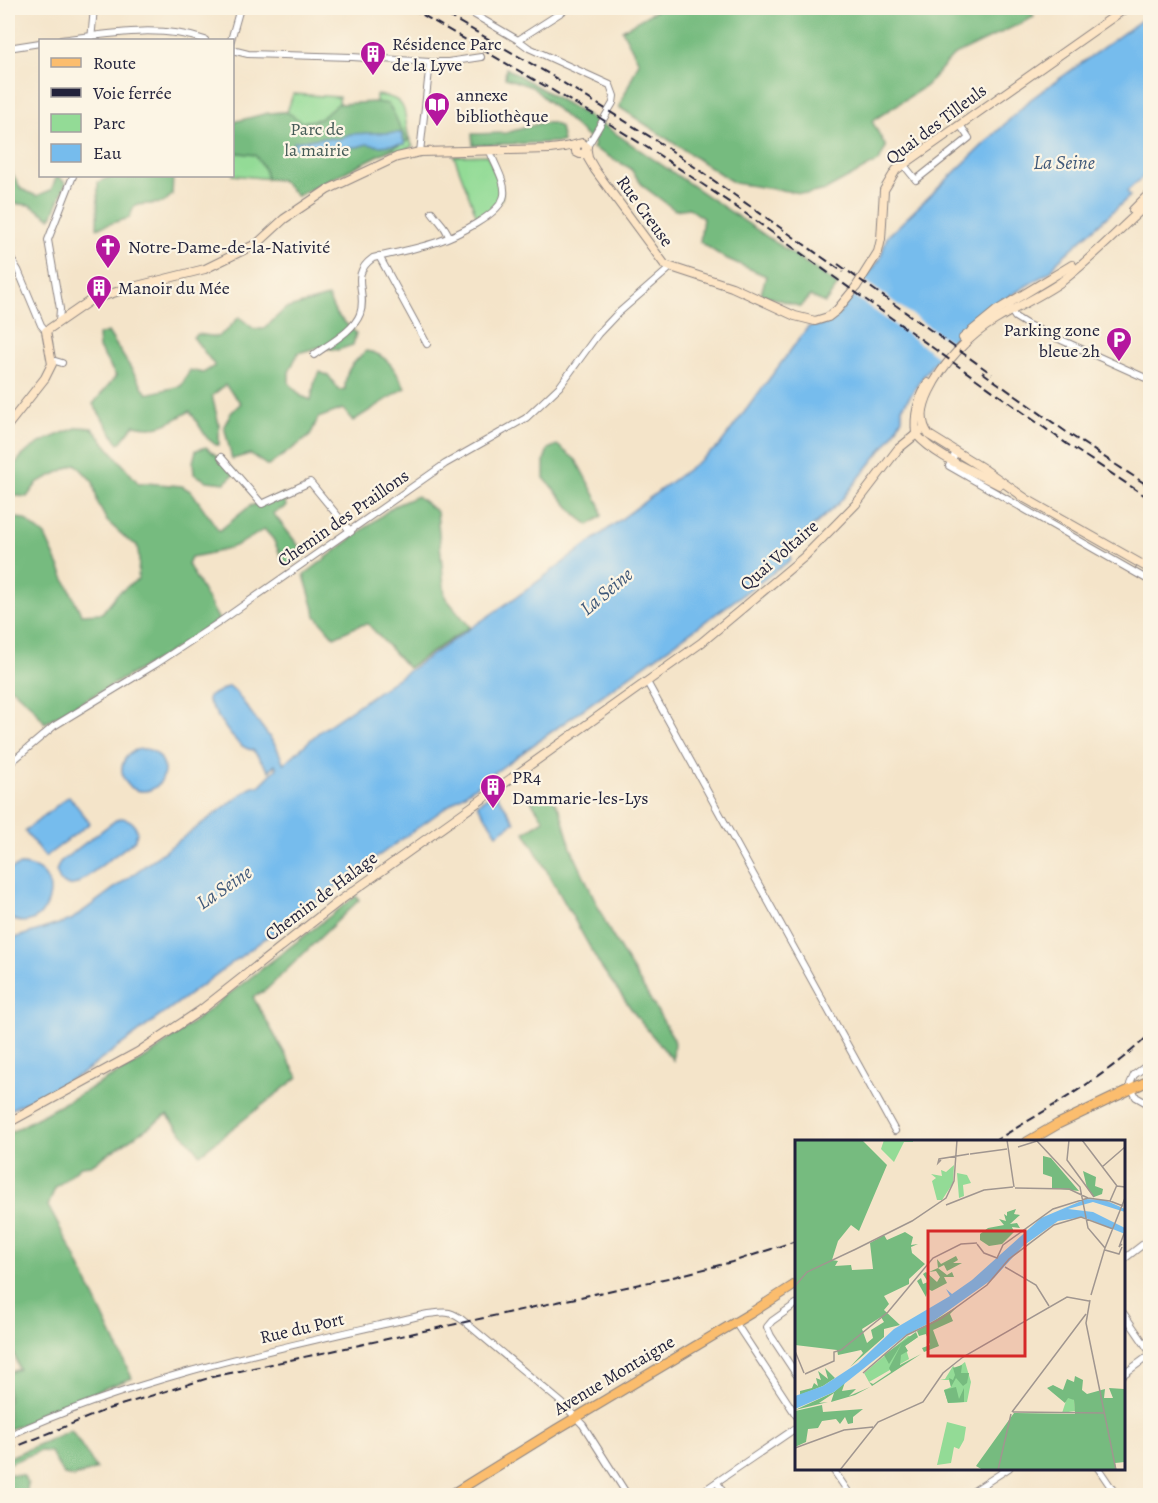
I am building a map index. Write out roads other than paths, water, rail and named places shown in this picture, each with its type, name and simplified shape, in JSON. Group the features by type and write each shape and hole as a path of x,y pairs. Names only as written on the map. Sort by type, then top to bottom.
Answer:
{"main road":[{"path":"1030,1140 1058,1124 1150,1080"},
{"name":"Avenue Montaigne","path":"449,1496 795,1285"}],"street":[{"path":"91,38 94,8"},
{"path":"231,39 240,8"},
{"path":"46,331 91,300 211,267 258,243 284,219 327,190 397,157 420,152 582,148 601,123 614,99 610,85 529,48 463,8"},
{"path":"518,40 568,8"},
{"name":"Quai des Tilleuls","path":"670,268 732,287 799,317 815,321 828,317 856,287 878,252 881,240 884,190 896,170 1126,8"},
{"path":"76,39 130,32 166,31 201,39"},
{"path":"8,48 39,43"},
{"path":"234,50 248,54 430,62 481,57"},
{"path":"420,152 430,62"},
{"path":"903,164 916,180 969,138 960,125"},
{"name":"Rue Creuse","path":"582,148 595,171 660,260 670,268"},
{"path":"314,355 349,328 360,315 362,293 360,272 364,264 373,258 437,242 483,219 499,207 504,196 504,186 490,151"},
{"path":"59,322 60,309 48,240 73,177"},
{"path":"1150,193 1068,269 972,329 943,361 921,395 914,417 915,434 923,442 954,456 1025,498 1044,515 1108,559 1150,581"},
{"path":"954,456 924,428 922,418 924,404 932,385 947,363 969,340 1009,307 1060,282 1150,202"},
{"path":"432,212 437,220 444,224 449,236"},
{"path":"8,254 18,270 41,325 46,331 52,360 45,378 8,425"},
{"path":"380,256 427,344"},
{"name":"Chemin des Praillons","path":"8,765 44,733 173,653 351,532 446,464 526,418 560,386 598,334 616,315 670,268"},
{"path":"1009,307 1015,317 1028,326 1150,380"},
{"path":"52,360 62,363"},
{"name":"Quai Voltaire","path":"647,682 700,644 804,557 856,504 898,449 924,428"},
{"path":"221,456 262,504 310,482 351,532"},
{"path":"954,456 949,466 1150,569"},
{"path":"647,682 896,1131"},
{"name":"Chemin de Halage","path":"8,1123 138,1052 201,1010 338,902 647,682"},
{"path":"1150,1063 1131,1080 1132,1090 1136,1097 1150,1105"},
{"path":"1125,1258 1150,1239"},
{"path":"795,1305 767,1327 795,1372"},
{"name":"Rue du Port","path":"8,1436 90,1401 167,1377 256,1354 447,1311 455,1313 562,1403 576,1418"},
{"path":"1125,1316 1150,1354 1125,1373"},
{"path":"735,1322 795,1413"},
{"path":"576,1418 583,1425 628,1496"},
{"path":"696,1496 795,1429"},
{"path":"833,1470 851,1496"},
{"path":"966,1496 1006,1470"},
{"path":"1099,1470 1117,1496"},
{"path":"717,1482 725,1496"}],"water":[{"name":"La Seine","path":"1150,14 1150,179 1145,175 1127,191 1130,196 1058,261 1051,271 971,322 949,344 902,408 902,418 891,438 839,503 788,549 791,560 324,895 83,1073 8,1111 8,940 71,920 253,786 259,786 277,768 275,765 269,771 253,750 246,748 233,738 208,701 208,697 229,686 235,691 276,746 284,764 319,732 525,591 719,446 808,327 828,324 835,319 880,259 887,237 1031,99"},
{"path":"401,133 405,144 379,146 367,144 357,147 318,147 295,150 294,142 322,138 339,139 350,134"},
{"path":"143,749 151,750 158,755 163,762 163,778 158,785 151,790 143,791 135,790 128,785 123,778 122,770 123,762 128,755 135,750"},
{"name":"PR4 Dammarie-les-Lys","path":"495,792 515,822 497,834 477,804"},
{"path":"69,796 90,823 45,857 25,831"},
{"path":"121,818 130,820 135,826 137,833 134,841 77,884 68,886 60,881 56,871 60,862"},
{"path":"20,865 36,869 46,877 50,889 43,912 34,919 22,922 8,917 8,870"}],"railway":[{"path":"411,8 659,155 742,211 1067,444 1150,499"},
{"path":"435,8 549,74 665,146 843,272"},
{"path":"838,264 992,374"},
{"path":"982,372 1072,436 1150,487"},
{"path":"996,1140 1095,1079 1150,1034"},
{"path":"8,1450 108,1409 212,1377 677,1276 732,1262 795,1241"}],"place":[{"name":"Résidence Parc de la Lyve","path":"373,77"},
{"name":"annexe bibliothèque","path":"437,128"},
{"name":"Notre-Dame-de-la-Nativité","path":"108,270"},
{"name":"Manoir du Mée","path":"99,311"},
{"name":"Parking zone bleue 2h","path":"1119,363"},
{"name":"PR4 Dammarie-les-Lys","path":"493,810"}],"park label":[{"name":"Parc de la mairie","path":"317,139"}]}
